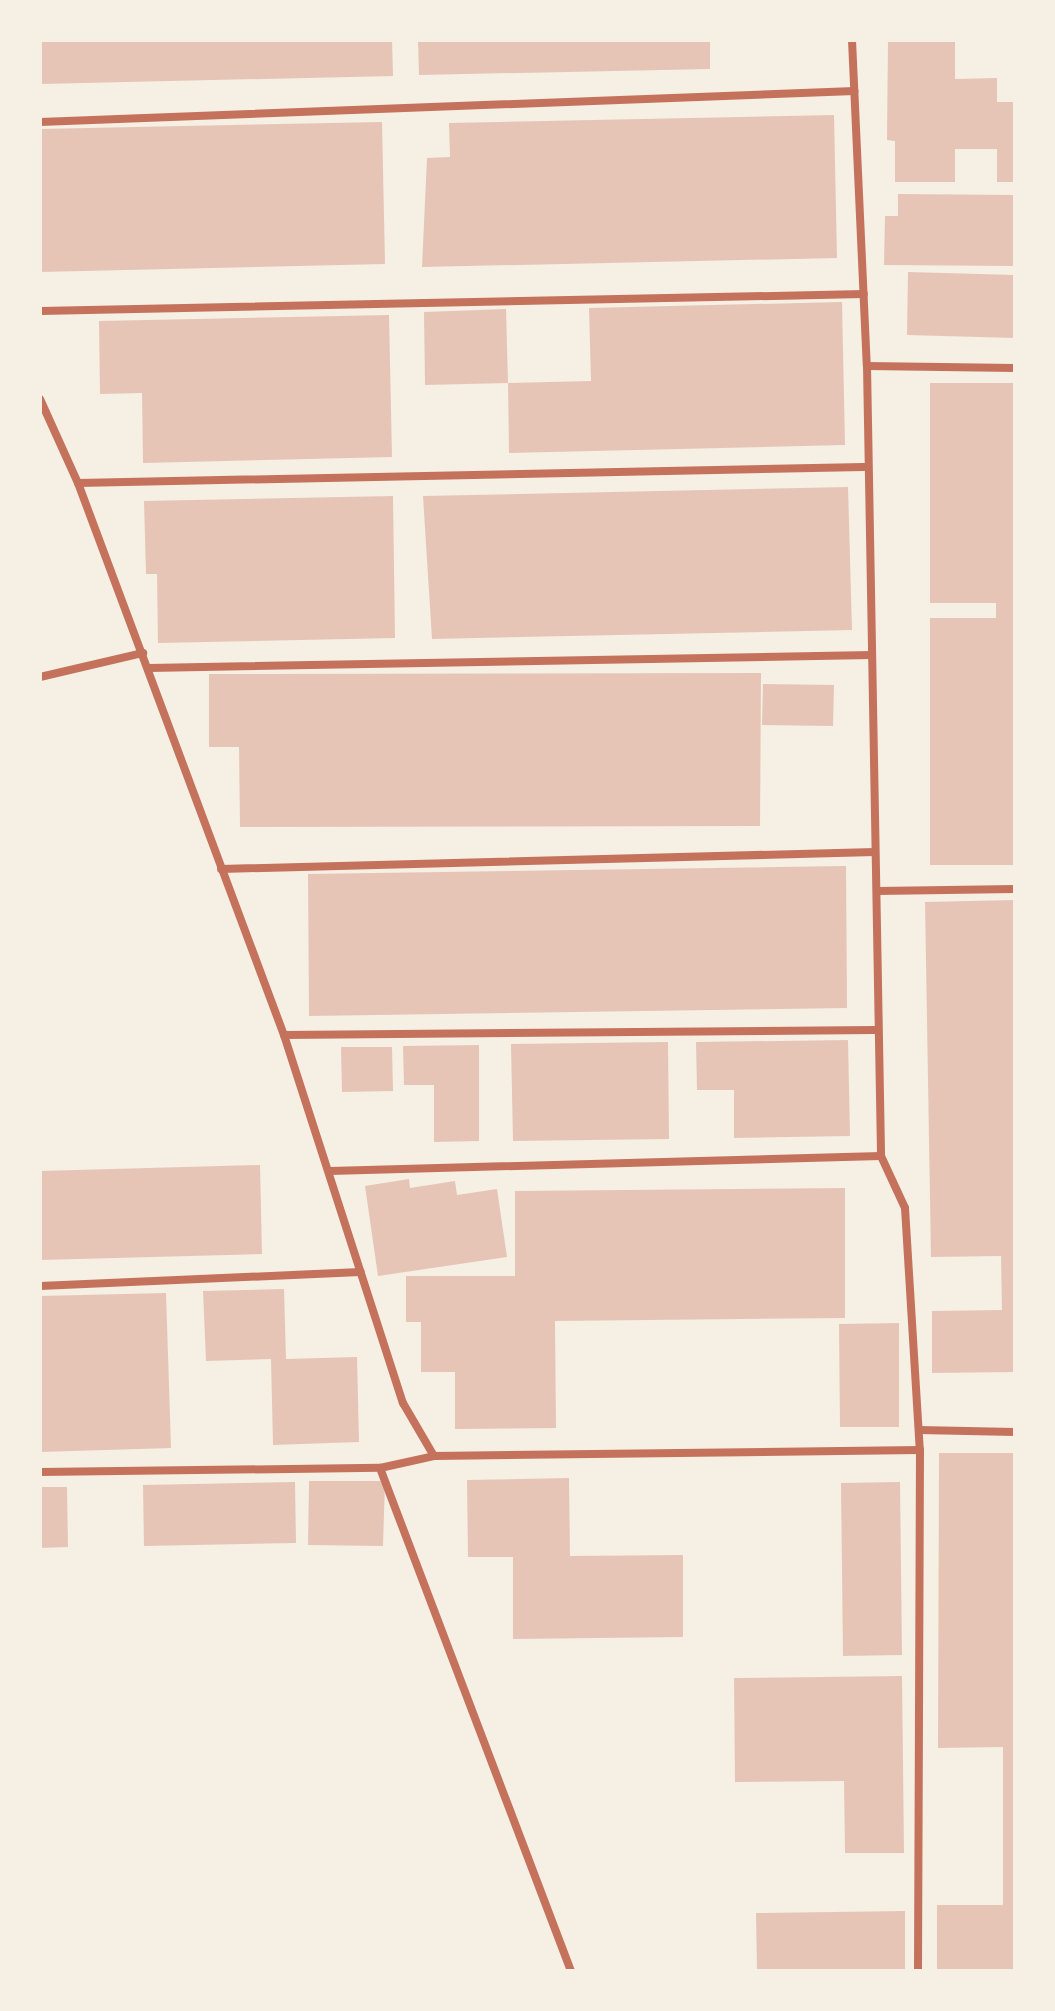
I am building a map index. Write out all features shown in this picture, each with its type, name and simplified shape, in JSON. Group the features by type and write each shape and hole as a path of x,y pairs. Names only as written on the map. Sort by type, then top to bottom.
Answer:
{"street":[{"path":"852,40 867,366 864,467 872,655 877,891 875,1030 881,1156 905,1208 920,1450 918,1971"},
{"path":"40,122 854,91"},
{"path":"40,311 864,294"},
{"path":"867,366 1015,368"},
{"path":"40,399 78,483 149,668 284,1035 330,1171 357,1273 403,1403 434,1456"},
{"path":"78,483 864,467"},
{"path":"44,676 143,653"},
{"path":"149,668 872,655"},
{"path":"221,869 875,852"},
{"path":"877,891 1015,889"},
{"path":"284,1035 875,1030"},
{"path":"330,1171 881,1156"},
{"path":"40,1286 319,1280 357,1273"},
{"path":"919,1430 1015,1432"},
{"path":"40,1472 384,1466 434,1456 920,1450"},
{"path":"384,1466 571,1971"}],"building":[{"path":"40,40 392,40 393,76 40,84"},
{"path":"418,40 710,40 710,69 419,75"},
{"path":"888,40 955,40 955,79 997,78 997,102 1015,102 1015,182 997,182 997,149 955,149 955,182 895,182 895,141 887,140"},
{"path":"834,115 837,258 422,267 427,158 450,157 449,123"},
{"path":"382,122 385,264 40,272 40,129"},
{"path":"898,194 1015,195 1015,266 884,265 885,216 898,216"},
{"path":"908,272 1015,275 1015,338 907,335"},
{"path":"842,302 845,445 509,453 508,383 591,381 589,308"},
{"path":"506,309 508,383 425,385 424,312"},
{"path":"389,315 392,457 143,463 142,393 100,394 99,321"},
{"path":"930,383 1015,383 1015,865 930,865 930,618 996,618 996,603 930,603"},
{"path":"848,487 852,630 432,639 423,496"},
{"path":"393,496 395,638 158,643 157,574 146,574 144,501"},
{"path":"761,673 760,826 240,827 239,747 209,747 209,674"},
{"path":"763,684 834,685 833,726 762,725"},
{"path":"846,866 847,1008 309,1016 308,874"},
{"path":"1015,900 1015,1372 932,1373 932,1311 1002,1310 1001,1256 931,1257 925,902"},
{"path":"848,1040 850,1136 734,1138 734,1090 697,1090 696,1042"},
{"path":"668,1042 669,1139 513,1141 511,1044"},
{"path":"479,1045 479,1141 434,1142 434,1085 404,1085 403,1046"},
{"path":"341,1047 392,1047 393,1091 342,1092"},
{"path":"260,1165 262,1254 40,1260 40,1171"},
{"path":"409,1179 410,1188 455,1181 457,1195 497,1189 507,1257 378,1276 365,1186"},
{"path":"845,1188 845,1318 555,1321 556,1428 455,1429 455,1372 421,1372 421,1322 406,1322 406,1276 515,1276 515,1191"},
{"path":"284,1289 286,1359 357,1357 359,1442 273,1445 271,1359 206,1361 203,1291"},
{"path":"166,1293 171,1448 40,1452 40,1296"},
{"path":"899,1323 899,1427 840,1427 839,1324"},
{"path":"939,1453 1015,1453 1015,1971 937,1971 937,1905 1003,1905 1003,1747 938,1748"},
{"path":"569,1478 570,1556 683,1555 683,1637 513,1639 513,1557 468,1557 467,1480"},
{"path":"309,1481 385,1481 383,1546 308,1545"},
{"path":"295,1482 296,1543 144,1546 143,1485"},
{"path":"900,1482 902,1655 843,1656 841,1483"},
{"path":"40,1487 67,1487 68,1547 40,1548"},
{"path":"902,1676 904,1853 845,1853 844,1781 735,1782 734,1678"},
{"path":"905,1911 905,1971 757,1971 756,1913"}]}
